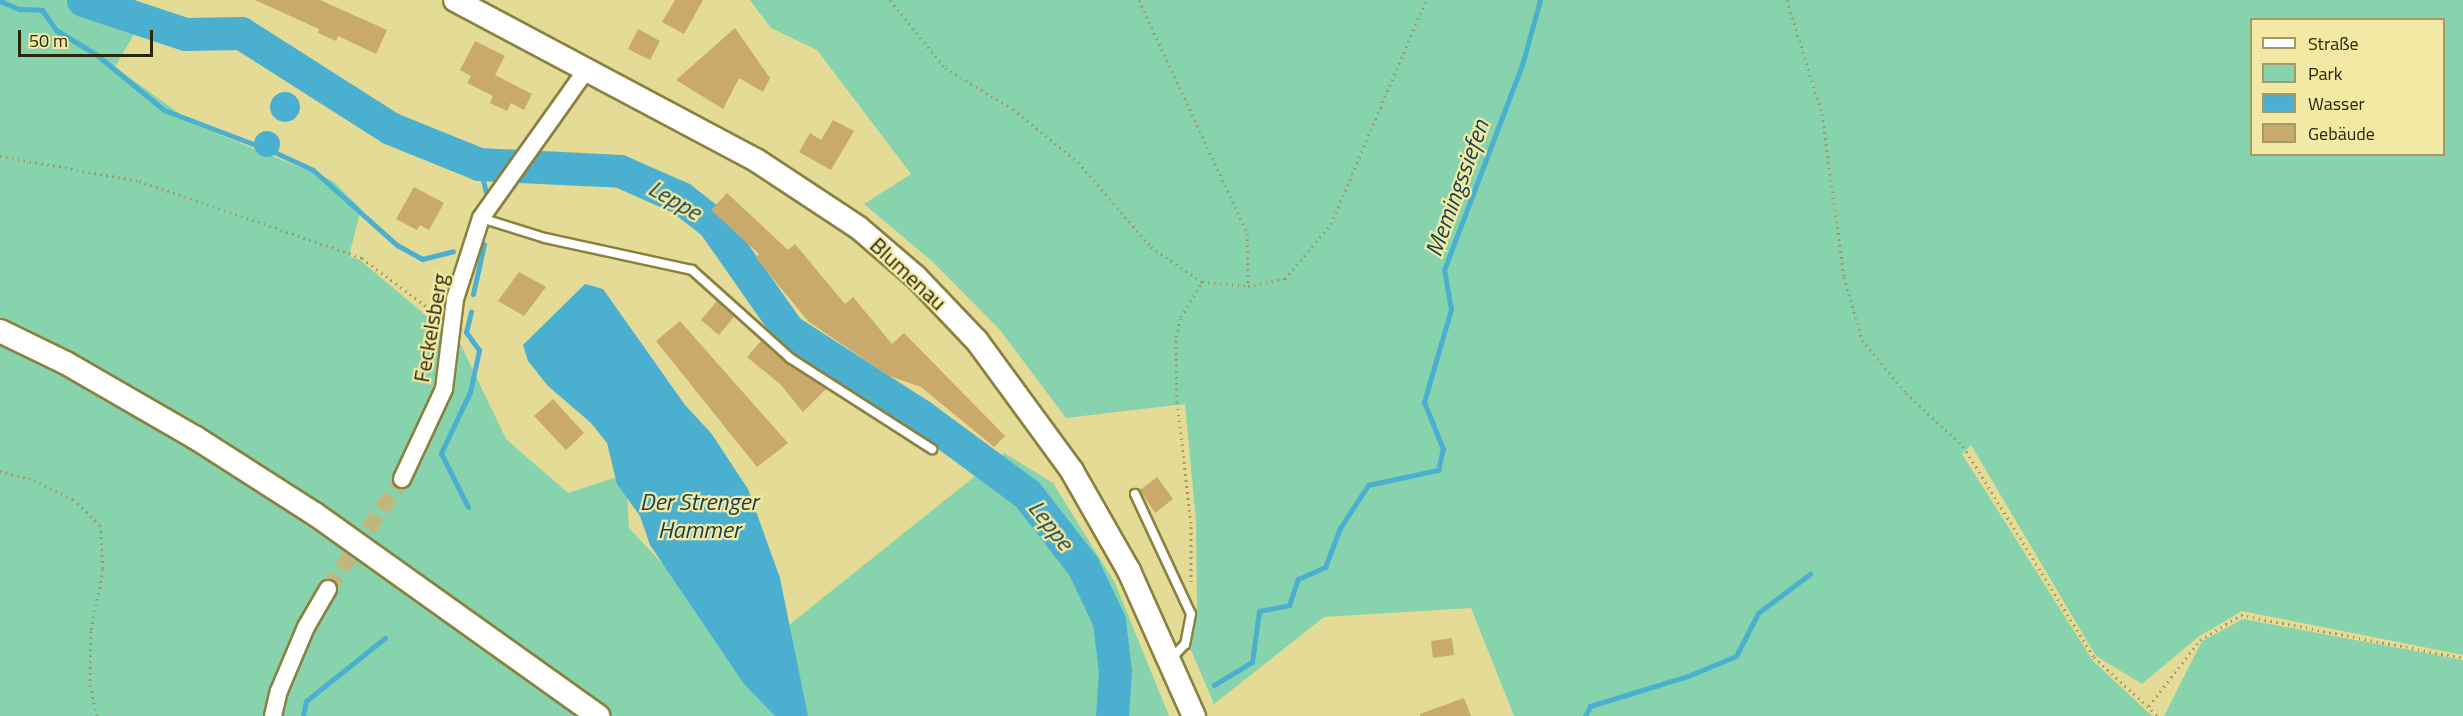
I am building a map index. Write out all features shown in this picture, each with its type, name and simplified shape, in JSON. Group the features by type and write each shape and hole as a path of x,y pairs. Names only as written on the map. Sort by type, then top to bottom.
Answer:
{"main road":[{"name":"Blumenau","path":"455,0 756,160 859,228 916,277 977,341 1026,403 1072,471 1129,571 1194,716"},
{"path":"0,330 66,363 196,438 315,514 598,716"}],"street":[{"name":"Feckelsberg","path":"402,479 444,389 455,299 481,218 587,69"},
{"path":"273,716 279,691 306,627 328,589"}],"lane":[{"path":"481,218 545,238 692,270 790,358 932,448"},
{"path":"1135,494 1191,614 1185,644 1170,661"}],"path":[{"path":"890,0 945,68 1013,108 1078,162 1151,247 1202,282 1248,286 1285,279 1330,224 1426,0"},
{"path":"1139,0 1247,233 1248,286"},
{"path":"1787,0 1822,114 1844,277 1862,340 1906,393 1962,446 2094,657 2158,716"},
{"path":"0,156 139,182 362,258 453,326"},
{"path":"1191,614 1191,523 1177,402 1176,337 1181,317 1202,282"},
{"path":"0,471 34,480 74,499 100,525 104,569 91,631 90,674 97,716"},
{"path":"2149,706 2200,640 2241,615 2463,658"}],"green space":[{"path":"0,0 95,0 137,29 115,67 194,124 333,181 361,209 349,256 360,260 461,345 506,439 568,493 626,474 629,528 721,626 780,716 0,716"},
{"path":"750,0 2463,0 2463,655 2242,611 2198,637 2142,684 2096,656 1971,445 1962,454 2093,661 2152,716 1514,716 1471,608 1324,617 1214,704 1191,650 1197,615 1196,521 1185,404 1066,418 1000,330 933,262 864,204 911,174 817,50 771,28"},
{"path":"1004,453 1053,483 1115,583 1169,716 782,716 784,629"},
{"path":"2243,619 2463,660 2463,716 2164,716 2202,641"}],"water":[{"path":"285,92 296,96 300,107 296,118 285,122 274,118 270,107 274,96"},
{"path":"267,131 276,135 280,144 276,153 267,157 258,153 254,144 258,135"},
{"name":"Der Strenger Hammer","path":"585,284 603,289 685,405 711,433 748,489 780,578 808,716 775,716 744,684 650,545 640,516 617,484 607,443 591,423 548,386 528,361 523,345"}],"building":[{"path":"255,0 320,0 387,30 376,54 338,36 336,41 318,33 319,29"},
{"path":"675,0 703,0 684,34 662,22"},
{"path":"735,28 770,78 763,92 739,78 723,109 676,80"},
{"path":"638,29 660,41 650,60 628,49"},
{"path":"475,41 505,56 495,75 532,94 524,110 511,103 507,111 490,103 493,96 467,83 471,76 460,70"},
{"path":"833,120 854,131 831,170 799,152 810,133 821,140"},
{"path":"414,187 444,203 429,230 420,225 417,230 396,219"},
{"path":"727,193 788,250 795,244 845,304 853,297 892,344 904,333 1005,436 994,447 921,387 889,376 809,322 756,258 759,254 711,210"},
{"path":"519,272 546,287 524,316 498,301"},
{"path":"717,301 734,317 719,335 701,320"},
{"path":"680,321 788,443 757,467 656,341"},
{"path":"761,341 786,363 826,389 803,412 780,384 747,357"},
{"path":"553,399 584,433 566,450 534,416"},
{"path":"1157,477 1173,499 1155,513 1140,490"},
{"path":"1452,638 1454,655 1433,658 1431,641"},
{"path":"1464,698 1471,716 1420,716 1420,714"}],"waterway":[{"name":"Leppe","path":"83,0 185,34 241,33 390,128 479,164 620,171 681,198 713,223 788,330 920,415 1027,494 1083,566 1109,621 1115,672 1112,716"},
{"name":"Memingssiefen","path":"1214,685 1252,662 1259,611 1289,605 1298,579 1325,567 1340,528 1368,485 1438,470 1443,449 1424,402 1451,309 1444,270 1522,65 1540,0"},
{"path":"0,1 19,9 42,10 56,30 97,55 164,110 261,147"},
{"path":"270,150 313,170 397,245 422,259 453,251"},
{"path":"479,164 486,193"},
{"path":"473,294 484,244"},
{"path":"468,507 441,453 470,392 479,350 466,332 471,312"},
{"path":"1585,716 1590,706 1688,676 1736,656 1758,613 1810,574"},
{"path":"303,716 306,701 385,638"}],"tunnel":[{"path":"328,589 402,479"}]}
